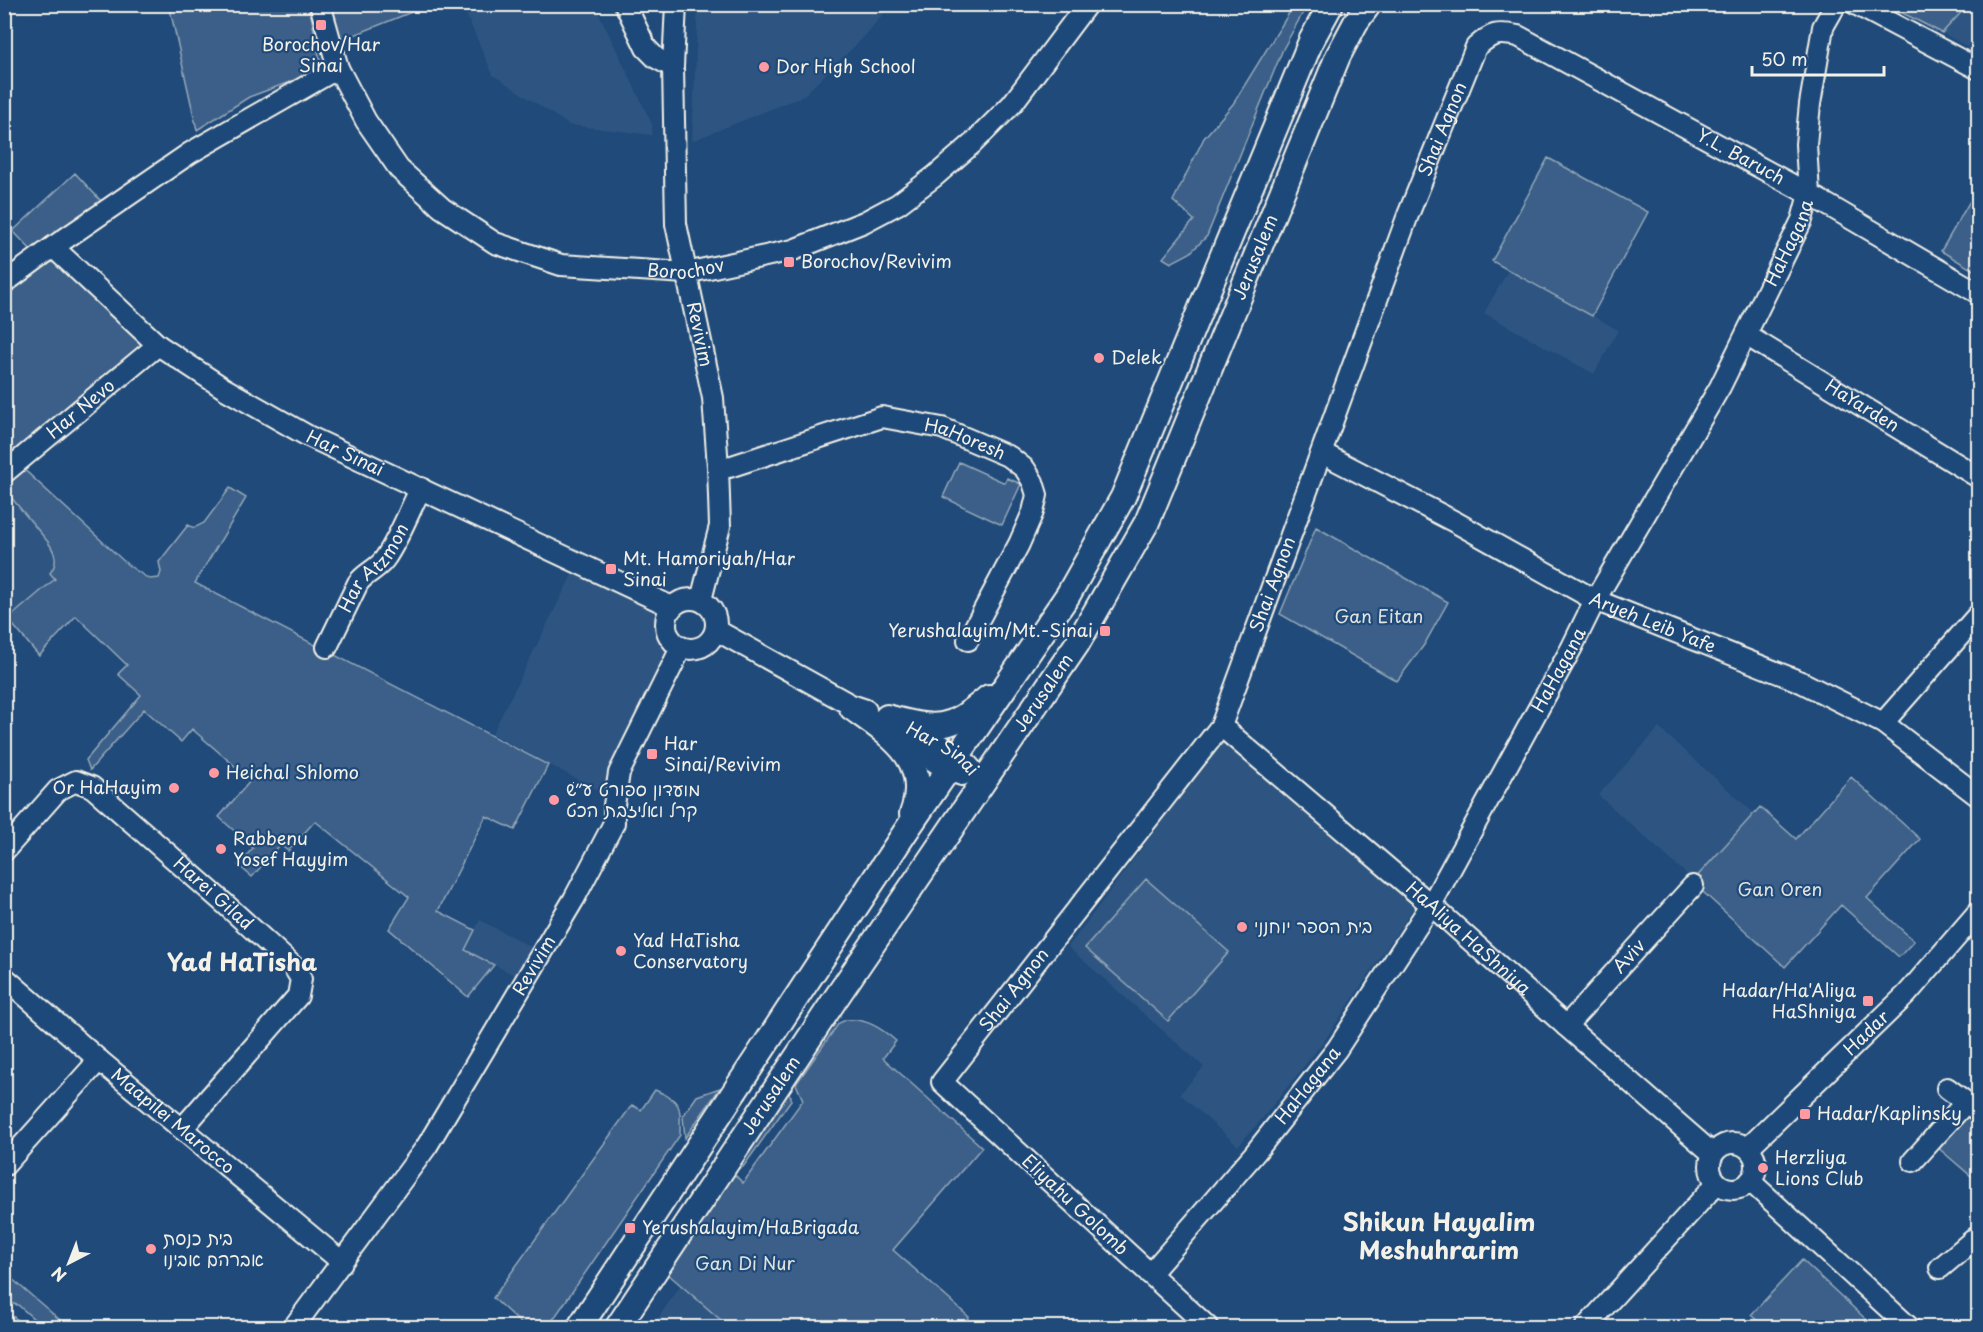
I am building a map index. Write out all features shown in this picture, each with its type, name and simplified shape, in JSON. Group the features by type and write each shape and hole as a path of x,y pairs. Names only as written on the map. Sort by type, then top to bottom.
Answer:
{"main road":[{"name":"Jerusalem","path":"579,1328 952,762 1068,595 1124,497 1311,41 1331,4"},
{"name":"Jerusalem","path":"617,1328 829,1008 1077,644 1147,522 1338,56 1356,22 1369,4"},
{"path":"887,717 923,727 944,726 976,708 1007,682"},
{"path":"852,706 887,733 913,762 917,774 917,802 906,831"}],"street":[{"name":"Borochov","path":"320,4 338,68 366,121 399,169 442,208 495,243 561,265 686,273 793,250 864,222 898,204 935,177 1012,105 1087,4"},
{"path":"625,4 646,48 656,58 673,67"},
{"name":"Revivim","path":"676,4 673,67 676,224 713,398 718,467 720,526 701,600"},
{"name":"HaHagana","path":"1150,1274 1255,1153 1337,1048 1431,905 1572,647 1595,600 1720,387 1802,220 1809,194 1806,144 1822,27 1836,4"},
{"path":"1856,4 1978,69"},
{"name":"Y.L. Baruch","path":"1500,32 1518,36 1809,194 1978,293"},
{"name":"Shai Agnon","path":"942,1082 1221,726 1408,214 1476,47 1487,37 1500,32"},
{"path":"4,284 53,247 190,153 338,68"},
{"name":"Har Sinai","path":"53,247 158,345 225,389 308,436 672,607"},
{"name":"HaYarden","path":"1746,335 1978,477"},
{"name":"Har Nevo","path":"4,473 158,345"},
{"name":"HaHoresh","path":"718,467 729,467 882,417 942,428 1010,457 1034,482 1037,495 1033,512 1019,544 968,640"},
{"name":"Aryeh Leib Yafe","path":"1322,453 1457,523 1595,600 1801,682 1883,723 1978,796"},
{"name":"Har Atzmon","path":"327,647 358,583 364,574 375,569 385,559 421,488"},
{"path":"685,599 701,600 712,609 717,623 716,630 712,638 699,648 690,650 681,648 674,644 666,630 667,614 672,607 685,599"},
{"path":"1883,723 1978,615"},
{"name":"Har Sinai","path":"716,630 952,762"},
{"name":"Revivim","path":"293,1328 427,1146 574,899 614,824 614,805 619,773 681,648"},
{"name":"Har Sinai","path":"852,706 887,717 983,782"},
{"name":"HaAliya HaShniya","path":"1221,726 1431,905 1713,1154"},
{"name":"Harei Gilad","path":"4,851 58,790 76,781 92,787 224,903 292,966 301,979 298,996 182,1129"},
{"name":"Aviv","path":"1566,1026 1693,886"},
{"name":"Hadar","path":"1748,1148 1907,994 1978,912"},
{"name":"Maapilei Marocco","path":"4,977 99,1060 342,1262"},
{"path":"4,1166 99,1060"},
{"name":"Eliyahu Golomb","path":"942,1082 1209,1328"},
{"path":"1913,1161 1972,1106 1947,1088"},
{"path":"1733,1143 1748,1148 1753,1154 1756,1168 1750,1181 1738,1189 1730,1189 1717,1183 1710,1169 1713,1154 1718,1148 1733,1143"},
{"path":"1750,1181 1910,1328"},
{"path":"1585,1328 1717,1183"},
{"path":"1940,1268 1978,1236"}],"shaded area":[{"path":"462,5 595,5 652,124 652,135 569,125 493,75"},
{"name":"Dor High School","path":"698,5 891,5 862,39 803,96 692,141"},
{"path":"1968,5 1978,5 1978,53 1942,33"},
{"path":"1509,269 1618,330 1594,374 1484,313"},
{"path":"4,490 48,542 56,561 56,579 8,619 4,615"},
{"path":"576,567 665,610 661,629 665,639 674,648 603,793 492,734"},
{"path":"1659,728 1754,813 1693,880 1598,795"},
{"name":"בית הספר יוחנני","path":"1223,740 1414,907 1325,1040 1238,1146 1180,1094 1204,1067 1068,947"},
{"path":"480,920 531,947 516,976 465,950"},
{"path":"681,1285 729,1327 651,1328"}],"green space":[{"path":"327,4 429,5 337,42"},
{"path":"169,5 309,5 322,70 249,97 197,130"},
{"path":"1294,5 1307,5 1283,49 1207,236 1190,253 1171,263 1163,258 1194,220 1173,201 1204,138 1233,104"},
{"path":"1887,5 1968,5 1942,33"},
{"path":"1548,158 1648,212 1592,316 1492,261"},
{"path":"75,173 101,201 34,253 13,231"},
{"path":"1978,187 1978,273 1941,251"},
{"path":"53,247 158,345 17,463 128,565 149,579 159,578 161,572 159,562 188,525 194,528 204,523 230,488 246,498 195,583 548,765 515,830 486,816 438,911 475,930 465,950 494,965 468,997 389,929 409,897 315,821 288,851 280,845 252,877 238,865 253,848 219,817 251,780 192,729 181,742 144,709 90,770 86,760 141,695 118,674 127,665 76,616 39,656 8,619 55,579 50,573 55,561 54,553 48,542 5,490 4,283"},
{"path":"959,462 1005,483 1007,478 1021,484 1002,525 943,497"},
{"name":"Gan Eitan","path":"1316,527 1448,602 1424,645 1397,681 1280,614"},
{"name":"Gan Oren","path":"1851,777 1920,839 1867,898 1914,941 1899,957 1841,905 1785,967 1692,882 1760,807 1796,839"},
{"path":"1146,879 1229,952 1168,1021 1085,948"},
{"name":"Gan Di Nur","path":"846,1020 873,1025 896,1041 883,1058 982,1147 893,1250 969,1317 960,1327 729,1327 668,1274 632,1327 628,1328 786,1091 791,1096 791,1100 743,1167 738,1168 734,1174 743,1183 803,1100 796,1084 839,1023"},
{"path":"720,1088 685,1138 683,1116 697,1096"},
{"path":"655,1090 676,1102 680,1112 680,1135 548,1327 525,1327 493,1298 632,1105 641,1110"},
{"path":"1968,1109 1978,1118 1978,1182 1936,1146"},
{"path":"1802,1260 1870,1323 1867,1327 1764,1327 1751,1315"},
{"path":"4,1272 60,1320 53,1327 43,1327 18,1305 5,1302"},
{"path":"5,1313 21,1323 21,1327 5,1327"}],"place":[{"name":"Borochov/Har Sinai","path":"321,25"},
{"name":"Dor High School","path":"764,67"},
{"name":"Borochov/Revivim","path":"789,262"},
{"name":"Delek","path":"1099,358"},
{"name":"Mt. Hamoriyah/Har Sinai","path":"611,569"},
{"name":"Yerushalayim/Mt.-Sinai","path":"1105,631"},
{"name":"Har Sinai/Revivim","path":"652,754"},
{"name":"Heichal Shlomo","path":"214,773"},
{"name":"Or HaHayim","path":"174,788"},
{"name":"מועדון ספורט ע״שׁ קרל ואליזבת הכט","path":"554,800"},
{"name":"Rabbenu Yosef Hayyim","path":"221,849"},
{"name":"בית הספר יוחנני","path":"1242,927"},
{"name":"Yad HaTisha Conservatory","path":"621,951"},
{"name":"Hadar/Ha'Aliya HaShniya","path":"1868,1001"},
{"name":"Hadar/Kaplinsky","path":"1805,1114"},
{"name":"Herzliya Lions Club","path":"1763,1168"},
{"name":"Yerushalayim/HaBrigada","path":"630,1228"},
{"name":"בית כנסת אברהם אבינו","path":"151,1249"}],"district":[{"name":"Yad HaTisha","path":"242,963"},
{"name":"Shikun Hayalim Meshuhrarim","path":"1439,1237"}]}
